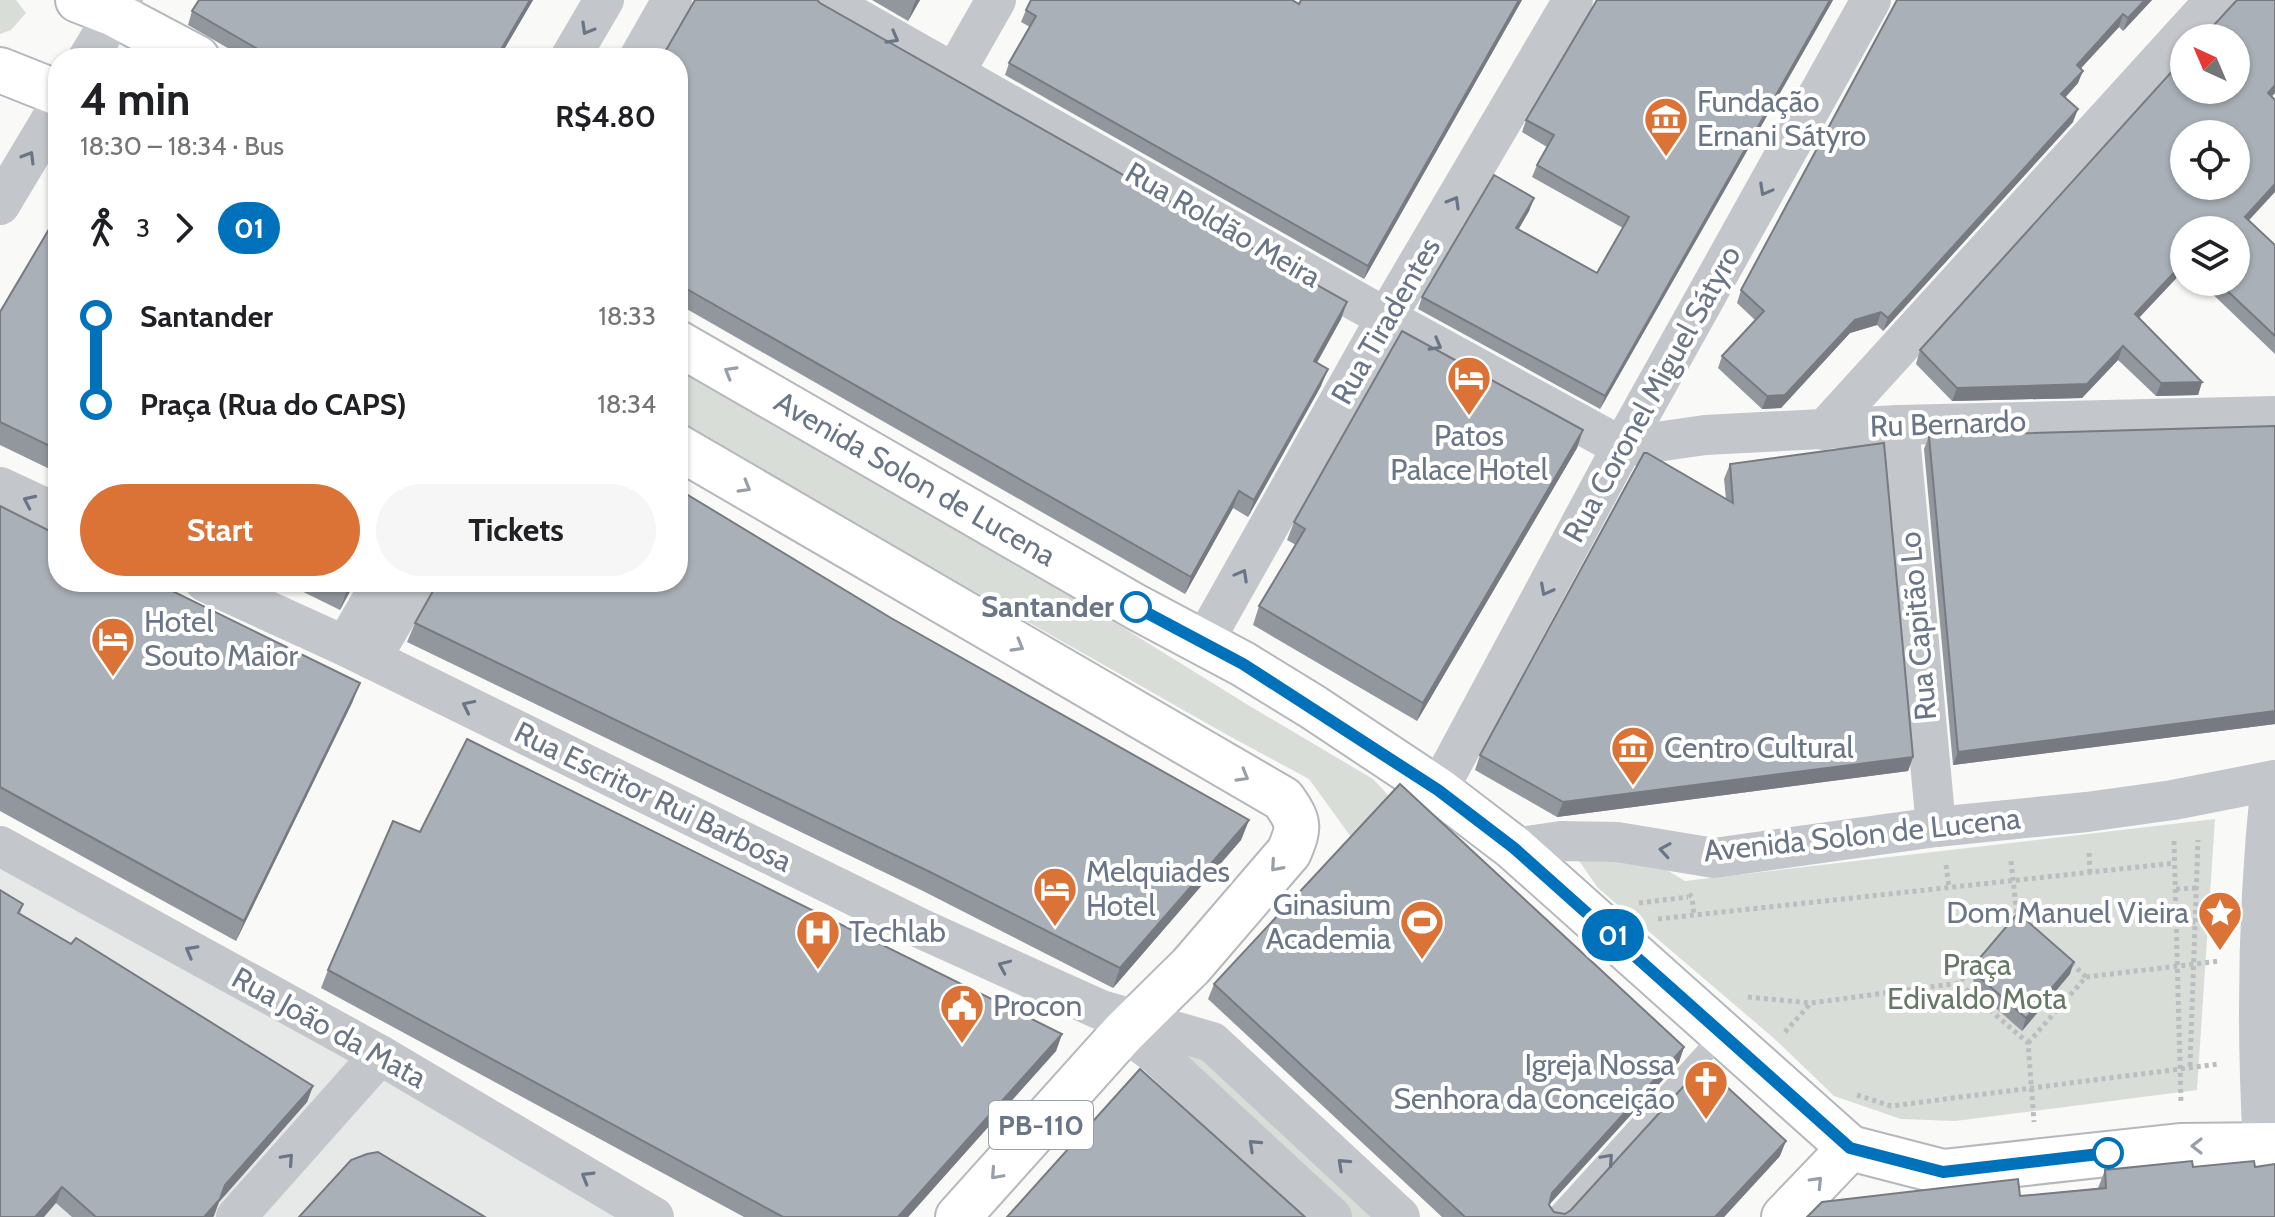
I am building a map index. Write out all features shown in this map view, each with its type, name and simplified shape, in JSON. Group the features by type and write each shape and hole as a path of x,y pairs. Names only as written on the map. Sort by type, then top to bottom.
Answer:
{"main road":[{"path":"105,5 180,48"},
{"path":"0,70 48,89"},
{"name":"Avenida Solon de Lucena","path":"688,349 1136,607 1243,664 1438,790 1514,848"},
{"name":"PB-110","path":"688,453 1283,799 1296,818 1297,832 1289,852 1191,966 1120,1021 958,1217"},
{"path":"1514,848 1850,1148 1943,1172 2180,1146 2269,1146"},
{"path":"1784,1217 1850,1148"}],"street":[{"path":"576,48 604,0"},
{"path":"645,48 672,0"},
{"name":"Rua Roldão Meira","path":"825,0 1386,318 1622,447"},
{"path":"955,72 996,0"},
{"name":"Rua Tiradentes","path":"1203,643 1386,318 1573,0"},
{"name":"Rua Coronel Miguel Sátyro","path":"1438,790 1622,447 1871,0"},
{"path":"1824,430 2215,0"},
{"path":"91,48 105,5"},
{"path":"0,205 48,125"},
{"name":"Ru Bernardo","path":"1622,447 1705,435 1899,425 2275,416"},
{"name":"Rua Capitão Lo","path":"1899,425 1936,827"},
{"path":"0,487 48,509"},
{"name":"Rua Escritor Rui Barbosa","path":"227,592 358,653 924,930 1120,1021 1212,1042 1400,1217"},
{"path":"358,653 379,592"},
{"path":"358,653 408,592"},
{"path":"2269,1146 2258,1060 2266,830 2273,781"},
{"name":"Avenida Solon de Lucena","path":"1514,848 1561,841 1617,842 1714,858 1936,827 2102,810 2273,781"},
{"name":"Rua João da Mata","path":"0,846 380,1055 654,1217"},
{"name":"Rua Escritor Rui Barbosa","path":"1120,1021 1332,1217"},
{"path":"236,1217 380,1055"}],"lane":[{"path":"1556,1217 1723,1033"}],"path":[{"path":"2190,1066 2198,840"},
{"path":"1854,1094 1891,1106 2182,1067 2174,843"},
{"path":"2089,852 2090,873"},
{"path":"2011,860 2017,916 2029,926"},
{"path":"1655,920 2175,863"},
{"path":"1947,868 1949,888"},
{"path":"2176,889 2196,888"},
{"path":"2007,927 2017,916"},
{"path":"2177,924 2195,922"},
{"path":"1777,1041 1811,1003 1959,983 1988,949"},
{"path":"2063,957 2086,977"},
{"path":"2028,1043 2086,977 2194,965"},
{"path":"1959,983 2028,1043 2037,1163"},
{"path":"2180,1002 2192,1001"},
{"path":"2181,1039 2190,1038"}],"shaded area":[{"path":"0,862 654,1217 0,1217"}],"green space":[{"path":"0,0 16,0 26,13 11,30 0,34"},
{"path":"688,358 1373,779 1389,796 1351,837 1309,779 688,430"},
{"name":"Praça Edivaldo Mota","path":"2215,819 2197,1090 1955,1121 1901,1119 1834,1096 1777,1041 1598,888 1572,851 1630,848 1685,881"},
{"path":"1215,1051 1390,1217 1344,1217 1169,1055"}],"building":[{"path":"199,0 530,0 502,48 256,48 192,11"},
{"path":"695,0 817,0 1347,302 1314,361 1328,369 1254,500 1239,491 1191,577 688,290 688,48 667,48"},
{"path":"1031,0 1292,0 1299,4 1301,0 1519,0 1368,266 1009,63 1036,16 1026,10"},
{"path":"1597,0 1830,0 1605,396 1422,297 1494,175 1534,198 1516,228 1597,273 1629,217 1537,165 1554,135 1526,120"},
{"path":"1897,0 2145,0 2128,18 2123,14 2077,65 2083,71 2061,94 2078,109 1888,318 1881,312 1855,320 1785,395 1767,396 1722,356 1764,311 1741,290"},
{"path":"2237,0 2275,0 2275,85 2268,93 2275,100 2275,184 2246,216 2170,216 2170,277 2135,314 2202,382 2161,383 2123,346 2087,384 1957,388 1920,350 2170,73 2170,104 2250,104 2250,24 2215,24"},
{"path":"2250,222 2275,245 2275,336 2233,296 2250,296"},
{"path":"48,231 48,445 0,422 0,312"},
{"path":"1402,331 1583,430 1423,703 1259,606 1305,529 1294,522"},
{"path":"2275,426 2275,711 1958,752 1929,436"},
{"path":"1884,443 1913,757 1563,802 1480,755 1644,453 1733,503 1730,464"},
{"path":"688,495 891,618 1249,820 1120,968 930,872 415,623 432,592 688,592"},
{"path":"0,506 48,530 48,592 174,592 360,683 244,921 0,787"},
{"path":"467,739 1062,1034 898,1217 783,1217 328,970 393,821 420,832"},
{"path":"1400,784 1684,1047 1552,1193 1549,1205 1554,1212 1565,1214 1571,1210 1703,1065 1786,1141 1715,1217 1465,1217 1214,984"},
{"path":"0,890 23,904 18,913 71,944 76,938 313,1086 225,1185 220,1199 204,1217 96,1217 62,1187 35,1217 0,1217"},
{"path":"2018,913 2074,962 2026,1018 1978,976 1978,960"},
{"path":"1140,1069 1305,1217 1007,1217"},
{"path":"378,1152 485,1217 299,1217 351,1160"},
{"path":"2192,1161 2193,1167 2254,1161 2255,1167 2275,1164 2275,1217 1807,1217 1822,1202 2018,1179 2020,1196 2106,1188 2105,1170"}],"bus line":[{"name":"01","path":"1136,607 1243,664 1438,790 1514,848 1850,1148 1943,1172 2108,1153"}],"place":[{"name":"Fundação Ernani Sátyro","path":"1666,158"},
{"name":"Patos Palace Hotel","path":"1469,417"},
{"name":"Santander","path":"1136,607"},
{"name":"Hotel Souto Maior","path":"113,678"},
{"name":"Centro Cultural","path":"1633,787"},
{"name":"Melquiades Hotel","path":"1055,928"},
{"name":"Dom Manuel Vieira","path":"2220,952"},
{"name":"Ginasium Academia","path":"1422,961"},
{"name":"Techlab","path":"818,971"},
{"name":"Procon","path":"962,1045"},
{"name":"Igreja Nossa Senhora da Conceição","path":"1706,1121"}]}
